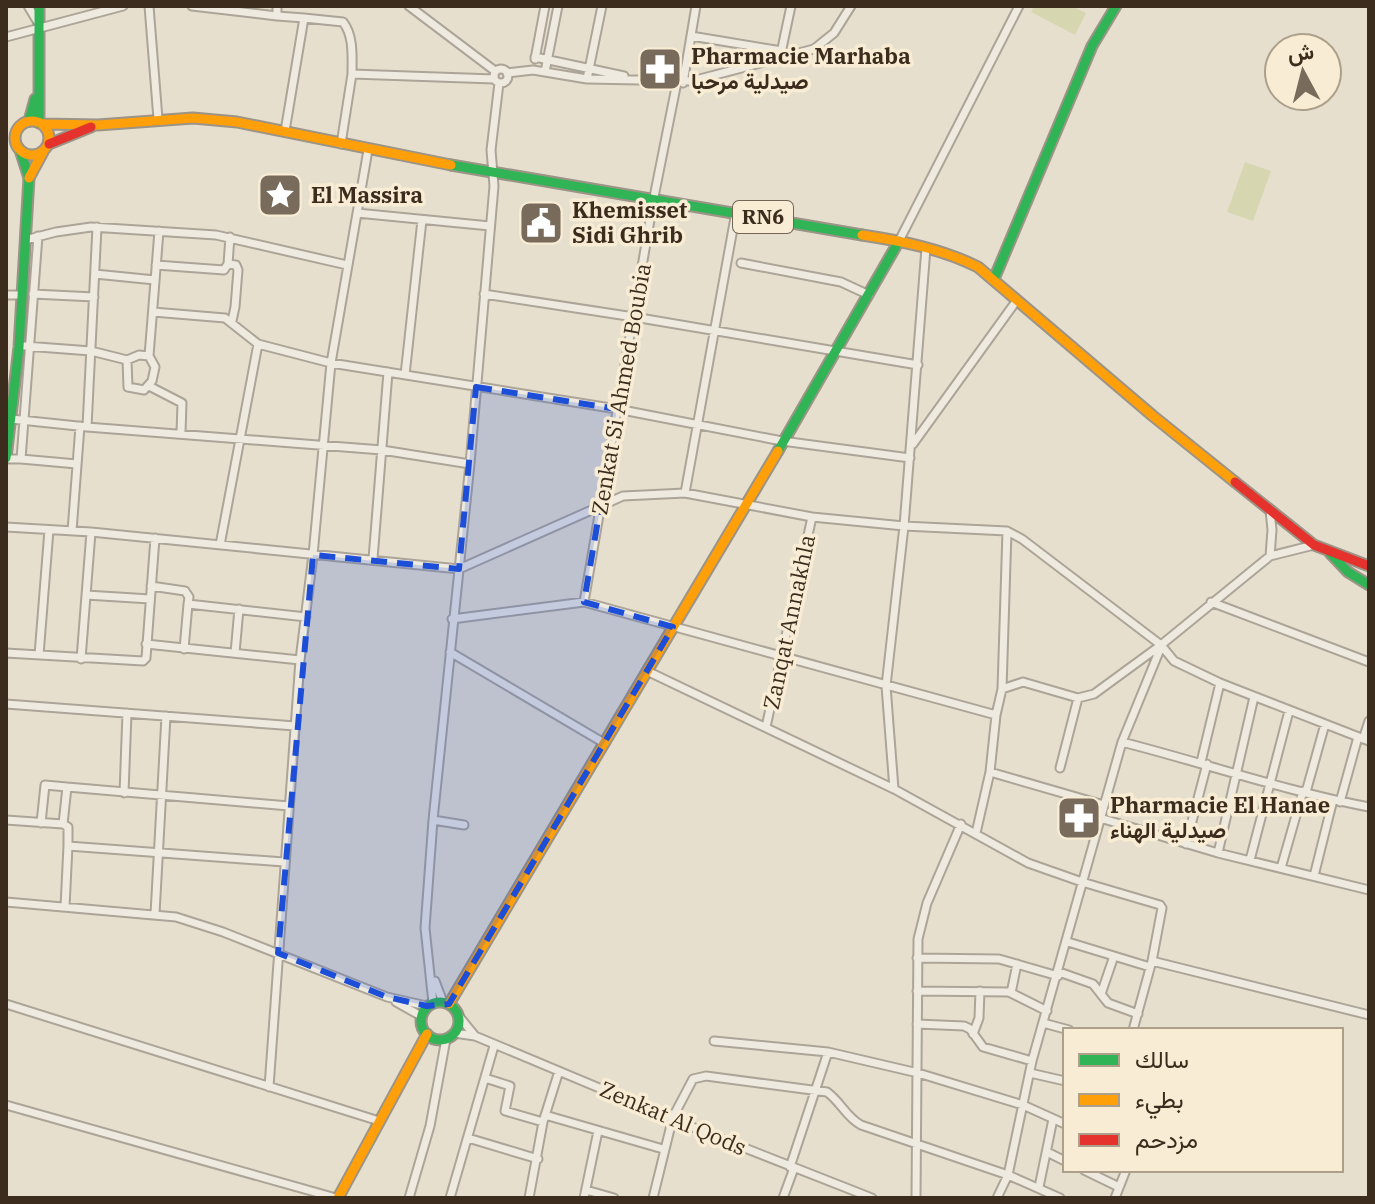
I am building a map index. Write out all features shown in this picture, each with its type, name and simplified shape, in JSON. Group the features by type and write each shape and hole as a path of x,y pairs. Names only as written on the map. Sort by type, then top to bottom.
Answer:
{"main road":[{"path":"37,123 39,6"},
{"path":"994,279 1092,46 1116,6"},
{"name":"RN6","path":"37,123 98,125 158,119 217,120 285,131 368,150 899,241 960,258 994,279 1153,416 1314,545 1369,566"},
{"path":"6,129 37,123"},
{"path":"29,178 46,148 49,133 37,123"},
{"name":"RN6","path":"6,145 28,155 98,125"},
{"path":"6,458 24,346 21,295 29,178 15,137 19,127"},
{"path":"444,1007 459,1025 450,1036 430,1036 421,1026 421,1016 444,1007 464,977 748,503 899,241"},
{"name":"RN6","path":"1329,552 1338,564 1369,585"},
{"path":"337,1198 430,1036"}],"street":[{"path":"28,6 37,24"},
{"path":"6,37 37,24 123,6"},
{"path":"149,6 158,119"},
{"path":"192,6 343,22 347,26 352,54 352,74 341,144"},
{"path":"277,6 277,16"},
{"path":"409,6 496,78"},
{"path":"533,70 545,6"},
{"path":"545,72 558,6"},
{"path":"587,79 602,6"},
{"name":"Zenkat Si Ahmed Boubia","path":"584,602 654,197 696,6"},
{"path":"781,55 791,6"},
{"path":"352,74 496,78 505,81 507,73 533,70 587,79 634,78 680,82 814,49 843,22 851,6"},
{"path":"899,241 1019,6"},
{"path":"285,131 304,18"},
{"path":"691,36 781,55"},
{"path":"535,57 634,78"},
{"path":"475,1036 444,1007 432,974 425,928 490,226 496,78"},
{"path":"269,1087 300,660 331,363 368,150"},
{"path":"685,493 736,212"},
{"path":"357,213 490,226"},
{"path":"405,375 422,220"},
{"path":"25,240 97,227 159,231 230,237 347,265"},
{"path":"72,531 91,351 97,227"},
{"path":"127,360 128,387 144,390 149,386 155,367 149,356 159,231"},
{"path":"21,459 24,346 38,236"},
{"path":"156,265 224,270 228,264 230,237"},
{"path":"894,789 886,686 904,526 926,248"},
{"path":"741,263 841,282 869,295"},
{"path":"228,264 236,265 238,270 232,321"},
{"path":"95,274 155,280"},
{"path":"33,294 94,297"},
{"path":"484,294 918,365"},
{"path":"6,295 21,295"},
{"path":"911,447 1017,300"},
{"path":"153,312 232,321 258,344 331,363 617,409 782,441 910,458"},
{"path":"220,545 258,344"},
{"path":"24,346 91,351 127,360 139,355 149,356"},
{"path":"373,559 388,372"},
{"path":"149,386 182,403 181,433"},
{"path":"11,419 382,450 470,464"},
{"path":"6,458 77,464"},
{"path":"6,527 91,532 459,569 623,496 685,493 812,517 1007,531 1022,539 1161,645 1174,661 1220,683 1363,739"},
{"path":"1270,509 1270,556"},
{"name":"Zanqat Annakhla","path":"766,727 812,517"},
{"path":"39,655 49,530"},
{"path":"976,833 990,772 1002,689 1007,531"},
{"path":"81,659 91,532"},
{"path":"6,653 143,661 146,658 155,538"},
{"path":"1002,689 1028,682 1078,698 1094,694 1161,645 1270,556 1314,545"},
{"path":"151,586 185,591 189,597 184,649"},
{"path":"86,595 150,599"},
{"path":"452,619 584,602 996,715"},
{"path":"1211,602 1369,662"},
{"path":"188,604 306,617"},
{"path":"235,653 239,609"},
{"path":"146,644 300,660"},
{"path":"997,1198 1008,1175 1032,1061 1122,742 1161,645"},
{"path":"450,652 604,743"},
{"path":"647,671 894,789 1028,863 1160,905 1162,908 1151,964 1134,1028"},
{"path":"1186,844 1220,683"},
{"path":"1218,853 1254,697"},
{"path":"1060,768 1078,698"},
{"path":"6,704 295,726"},
{"path":"1250,860 1289,711"},
{"path":"124,793 127,713"},
{"path":"155,914 166,716"},
{"path":"1314,876 1336,801 1369,721"},
{"path":"1281,868 1325,724"},
{"path":"1122,742 1270,784 1369,807"},
{"path":"990,772 1104,805"},
{"path":"41,823 45,785 289,806"},
{"path":"63,824 67,787"},
{"path":"1100,818 1218,853 1369,890"},
{"path":"6,820 63,824 68,827 65,907"},
{"path":"433,820 464,825"},
{"path":"916,1198 917,958 923,915 961,824"},
{"path":"68,846 284,862"},
{"path":"6,902 155,914 197,923 387,997 421,1016"},
{"path":"1068,942 1114,956 1369,1015"},
{"path":"1101,994 1114,956"},
{"path":"917,958 999,959 1059,974 1093,984 1108,1003 1138,1014"},
{"path":"1011,993 1017,964"},
{"path":"917,991 1011,993 1047,1011"},
{"path":"973,1034 979,1018 980,991"},
{"path":"387,997 444,1007"},
{"path":"6,1004 379,1121"},
{"path":"1043,1023 1063,1028"},
{"path":"917,1024 964,1026 983,1047 1032,1061"},
{"path":"409,1198 430,1126 450,1036 475,1036"},
{"name":"Zenkat Al Qods","path":"475,1036 872,1198"},
{"path":"714,1041 828,1052 918,1073 1023,1105 1063,1123"},
{"path":"450,1198 494,1046"},
{"path":"783,1198 828,1052"},
{"path":"529,1198 544,1119 559,1071"},
{"path":"1030,1073 1063,1081"},
{"path":"653,1198 673,1117 689,1084 700,1076 827,1092 836,1098 854,1121 1008,1175 1060,1198"},
{"path":"485,1078 510,1086 505,1111 663,1149"},
{"path":"6,1105 337,1198"},
{"path":"1039,1187 1053,1119"},
{"path":"598,1131 585,1194 614,1198"},
{"path":"468,1138 538,1159"},
{"path":"1047,1152 1063,1160"},
{"path":"1088,1172 1119,1187"},
{"path":"1115,1198 1125,1172"}],"highlighted area":[{"path":"476,387 617,409 584,602 673,627 449,1004 427,1006 387,997 278,953 313,555 459,569"}],"green space":[{"path":"1034,6 1072,6 1086,13 1075,35 1031,12"},
{"path":"1245,162 1271,171 1253,221 1227,212"}],"traffic: fast":[{"path":"39,6 39,123"},
{"path":"994,279 1092,46 1116,6"},
{"path":"29,121 35,99"},
{"path":"6,458 19,347 29,178 20,150"},
{"path":"451,165 862,235"},
{"path":"778,451 899,241"},
{"path":"1330,553 1348,572 1369,585"},
{"path":"440,1002 454,1007 459,1021 454,1035 440,1040 426,1035 421,1021 426,1007 440,1002"}],"traffic: slow":[{"path":"43,124 98,125 193,118 237,122 451,165"},
{"path":"32,121 44,126 49,138 44,150 32,155 20,150 15,138 20,126 32,121"},
{"path":"29,178 43,152"},
{"path":"862,235 922,246 978,267 1235,482"},
{"path":"449,1004 778,451"},
{"path":"338,1198 427,1034"}],"traffic: jam":[{"path":"49,144 91,127"},
{"path":"1235,482 1314,545 1369,566"}],"place":[{"name":"Pharmacie Marhaba صيدلية مرحبا","path":"660,69"},
{"name":"El Massira","path":"280,195"},
{"name":"Khemisset Sidi Ghrib","path":"541,223"},
{"name":"Pharmacie El Hanae صيدلية الهناء","path":"1079,818"}]}
